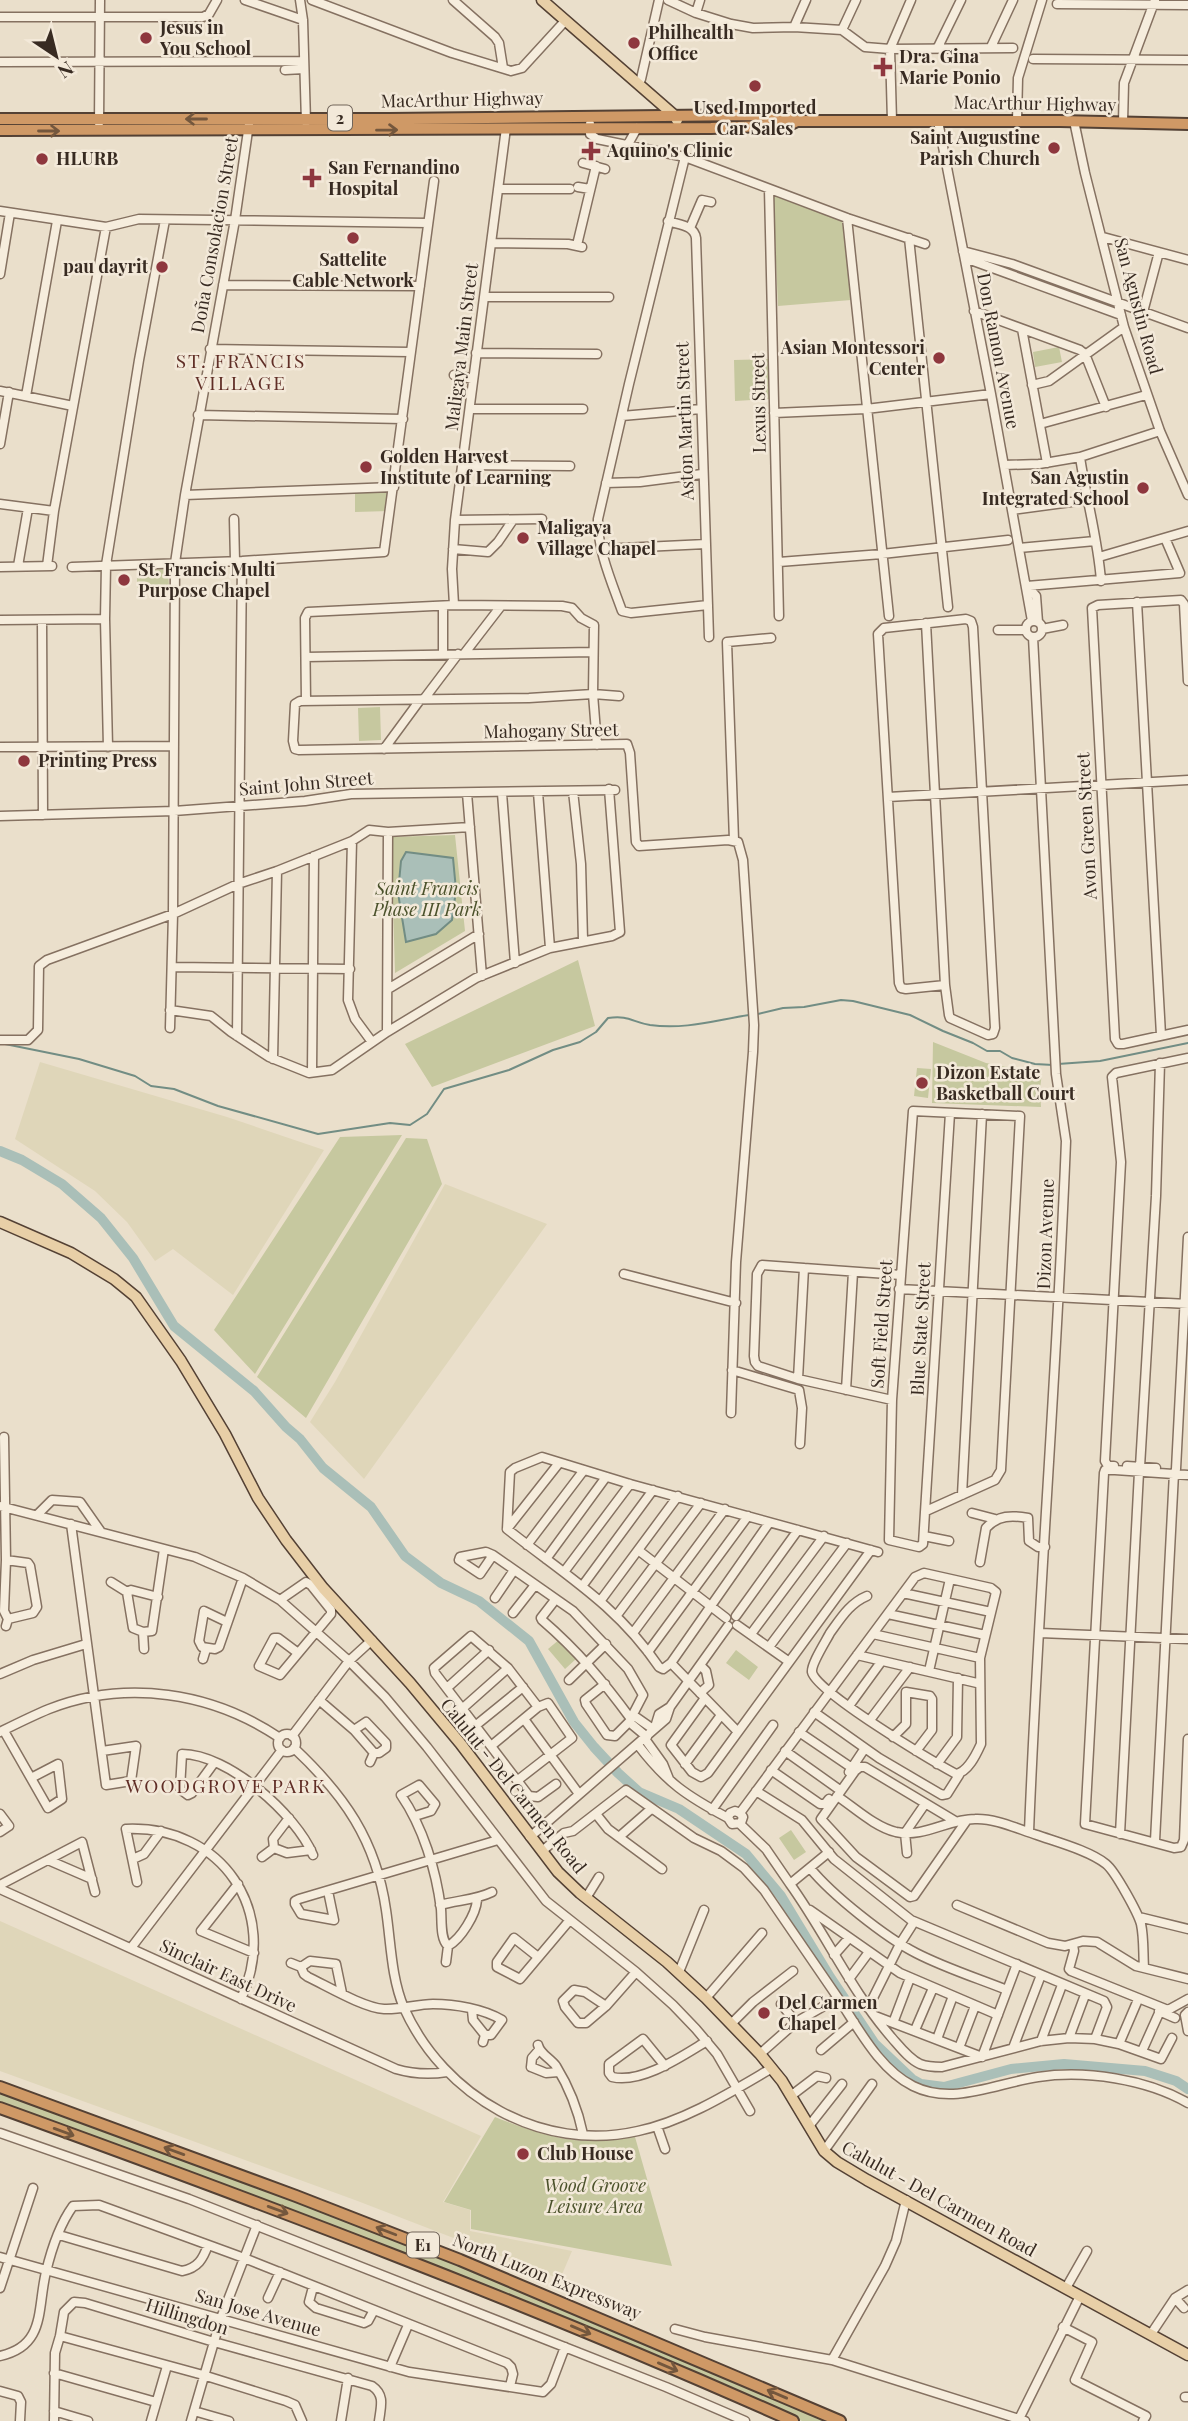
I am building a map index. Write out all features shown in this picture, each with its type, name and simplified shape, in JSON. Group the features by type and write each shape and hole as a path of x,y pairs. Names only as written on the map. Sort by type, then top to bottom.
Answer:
{"highway":[{"name":"MacArthur Highway","path":"306,124 506,128 590,122 637,128 761,115 797,121 1074,121 1188,124"},
{"name":"MacArthur Highway","path":"0,119 99,118 249,124"},
{"name":"MacArthur Highway","path":"0,130 98,130 249,124 681,122"},
{"name":"North Luzon Expressway","path":"0,2087 296,2196 460,2260 840,2421"},
{"name":"North Luzon Expressway","path":"0,2108 449,2276 793,2421"}],"main road":[{"path":"542,0 681,122"},
{"path":"551,0 641,79 681,122"},
{"name":"Calulut - Del Carmen Road","path":"0,1222 71,1253 114,1279 136,1297 181,1361 225,1434 258,1498 323,1588 372,1640 460,1743 530,1837 569,1884 679,1972 760,2054 792,2095 824,2151 844,2167 1188,2355"}],"street":[{"path":"98,130 100,0"},
{"path":"0,17 203,17 209,14 217,0"},
{"path":"245,0 303,20"},
{"path":"300,0 306,124"},
{"path":"312,0 452,53 511,71 522,68 565,21"},
{"path":"453,0 495,37 499,43 503,68"},
{"path":"641,79 659,0"},
{"path":"668,0 696,13 753,28 842,30 865,47 1013,48"},
{"path":"696,13 700,0"},
{"path":"794,27 806,0"},
{"path":"842,30 856,0"},
{"path":"892,121 890,49 911,0"},
{"path":"938,47 961,0"},
{"path":"991,47 1013,0"},
{"path":"1017,121 1018,78 1042,0"},
{"path":"1123,122 1124,83 1154,2"},
{"path":"1057,4 1154,2 1188,5"},
{"path":"1033,58 1188,60"},
{"path":"0,62 304,65"},
{"path":"285,70 304,65"},
{"name":"Don Ramon Avenue","path":"938,121 1019,548 1027,586 1036,596 1037,624"},
{"name":"San Agustin Road","path":"1074,121 1121,315 1146,395 1160,431 1186,483 1188,495"},
{"path":"590,122 589,132 592,137 685,157 847,218 925,244"},
{"name":"Doña Consolacion Street","path":"170,1028 173,967 175,563 198,415 235,220 249,124"},
{"name":"Maligaya Main Street","path":"454,605 452,569 455,520 506,128"},
{"path":"627,146 637,128"},
{"path":"685,157 598,519 602,549 622,611 631,613 708,605"},
{"path":"583,163 605,169"},
{"path":"492,243 580,246 596,166"},
{"path":"72,567 384,552 434,181"},
{"path":"498,190 590,189"},
{"name":"Lexus Street","path":"769,189 779,616"},
{"path":"668,221 690,228 702,200 711,202"},
{"path":"0,211 106,227 139,219 428,223"},
{"path":"0,274 10,213"},
{"path":"847,218 889,616"},
{"path":"108,747 106,565 165,220"},
{"path":"26,396 57,221"},
{"path":"0,566 50,566 54,511 106,227"},
{"name":"Aston Martin Street","path":"690,228 696,238 709,637"},
{"path":"1103,237 1188,260"},
{"path":"909,238 948,607"},
{"path":"1143,312 1158,251"},
{"path":"964,254 1012,264 1188,328"},
{"path":"964,254 1121,315"},
{"path":"223,285 420,286"},
{"path":"485,297 609,297"},
{"path":"974,311 1080,350 1085,354 1106,407"},
{"path":"1032,385 1049,382 1125,327"},
{"path":"1022,329 1047,463"},
{"path":"211,349 410,352"},
{"path":"476,353 597,354"},
{"path":"454,374 473,379"},
{"path":"0,444 5,392 72,406"},
{"path":"774,413 866,409 991,394"},
{"path":"1040,424 1146,395"},
{"path":"470,409 583,409"},
{"path":"622,416 701,409"},
{"path":"198,415 403,419"},
{"path":"1004,465 1047,463 1080,457 1160,431"},
{"path":"1080,457 1101,581"},
{"path":"463,465 570,466"},
{"path":"606,483 640,482 702,474"},
{"path":"185,495 394,487"},
{"path":"1012,510 1086,500"},
{"path":"0,504 54,511"},
{"path":"18,566 28,508"},
{"path":"234,519 238,561 240,805 237,1036"},
{"path":"455,520 542,519"},
{"path":"453,549 488,552 513,520"},
{"path":"1099,557 1188,531"},
{"path":"1027,586 1180,573 1165,538"},
{"path":"779,562 1008,540"},
{"path":"1019,548 1095,541"},
{"path":"602,549 706,544"},
{"path":"1188,681 1183,601 1137,602 1161,1035 1188,1030"},
{"name":"Avon Green Street","path":"1137,602 1093,606 1091,622 1115,1039 1118,1044 1123,1044 1161,1035"},
{"path":"597,745 593,694 594,625 581,618 572,608 454,605 308,612 305,618 306,701 593,694 619,696"},
{"path":"443,606 443,654"},
{"path":"384,749 501,606"},
{"path":"0,620 105,619"},
{"path":"926,624 945,985 949,1016 988,1035 993,1034 995,1028 973,627 971,621 966,619 926,624 880,630 878,634 899,983 901,988 945,985"},
{"path":"42,621 43,814"},
{"path":"1037,624 1040,634 1033,637 1028,635 1028,624 1037,624 1063,625"},
{"path":"998,631 1026,630"},
{"name":"Dizon Avenue","path":"1029,1832 1066,1141 1055,1059 1033,637"},
{"path":"731,1413 736,1262 754,1025 743,860 739,844 734,840 727,642 771,638"},
{"path":"306,657 593,652"},
{"name":"Mahogany Street","path":"306,701 297,702 295,705 295,749 627,744 636,842 639,846 734,840"},
{"path":"0,747 173,746"},
{"path":"888,797 1188,780"},
{"name":"Saint John Street","path":"0,816 174,811 305,801 351,794 612,789 620,932 612,936 583,940"},
{"path":"170,1010 206,1013 273,1059 312,1072 332,1070 387,1032 482,976 550,948 583,940 581,864 573,791"},
{"path":"538,792 550,948"},
{"path":"467,793 482,976"},
{"path":"502,793 515,963"},
{"path":"0,1040 29,1040 38,1030 39,967 42,962 173,914 238,884 352,841 369,830 388,832 470,827"},
{"path":"387,1032 388,832"},
{"path":"352,841 348,1000 350,1011 372,1042"},
{"path":"312,1072 314,856"},
{"path":"273,1059 277,871"},
{"path":"388,989 478,934"},
{"path":"173,967 350,969"},
{"path":"1188,1058 1113,1074 1121,1162 1085,1824 1174,1848 1181,1847 1184,1840 1188,1739"},
{"path":"1120,1835 1156,1196 1160,1063"},
{"name":"Soft Field Street","path":"922,1547 889,1540 892,1400 899,1289 913,1111 950,1113"},
{"path":"926,1511 998,1478 1001,1471 1020,1116 950,1113"},
{"name":"Blue State Street","path":"922,1547 950,1113"},
{"path":"962,1494 982,1114"},
{"path":"1155,1841 1188,1237"},
{"path":"892,1400 798,1379 758,1366 755,1362 757,1274 762,1265 901,1275"},
{"path":"798,1379 804,1268"},
{"path":"846,1390 853,1272"},
{"path":"624,1274 736,1303"},
{"path":"899,1289 1186,1304"},
{"path":"732,1370 800,1390 800,1444"},
{"path":"4,1437 2,1506 6,1560 4,1611 7,1623 33,1613 37,1607 30,1566 28,1563 6,1560"},
{"path":"507,1530 512,1469 540,1457 874,1551 701,1777 692,1772 671,1744 709,1685 706,1671 699,1665"},
{"path":"507,1530 559,1463"},
{"path":"1105,1467 1188,1472"},
{"path":"527,1545 584,1470"},
{"path":"546,1559 606,1476"},
{"path":"564,1572 630,1484"},
{"path":"583,1585 653,1490"},
{"path":"601,1600 678,1496"},
{"path":"37,1515 52,1500 80,1502 101,1532"},
{"path":"617,1615 701,1503"},
{"path":"2,1506 204,1560 243,1578 280,1600 385,1697 427,1747 531,1884 569,1921 636,1972 673,2005 707,2042 738,2087 750,2111"},
{"path":"633,1633 725,1509"},
{"path":"972,1513 995,1519 1011,1516 1028,1518 1029,1541 1038,1547 1045,1547"},
{"path":"648,1652 748,1516"},
{"path":"980,1562 984,1532 995,1519"},
{"path":"507,1530 601,1600 663,1669 671,1663 769,1523"},
{"path":"71,1524 106,1785 131,1781 136,1746 102,1751"},
{"path":"530,1837 666,1719 670,1707 699,1665 799,1530"},
{"path":"751,1634 824,1536"},
{"path":"924,1536 950,1541"},
{"path":"769,1647 847,1543"},
{"path":"127,1592 132,1627 149,1632 154,1628 164,1549"},
{"path":"638,1550 710,1606 788,1661"},
{"path":"493,1555 573,1611 606,1644 643,1693 631,1718 611,1737 607,1735 585,1700 605,1684"},
{"path":"495,1598 514,1570"},
{"path":"740,1813 828,1691 920,1574 994,1590 996,1596 980,1658 981,1744 947,1794 942,1795 865,1748 814,1712"},
{"path":"227,1622 204,1611 199,1641 202,1647 219,1647 243,1578"},
{"path":"929,1671 950,1579"},
{"path":"111,1582 127,1592 131,1590 158,1597"},
{"path":"280,1600 306,1582 332,1612 280,1675 258,1666 274,1637 298,1653"},
{"path":"513,1613 535,1585"},
{"path":"903,1593 991,1612"},
{"path":"867,1596 851,1605 823,1645 813,1668 814,1675 828,1691 893,1737 959,1775"},
{"path":"555,1600 542,1620 588,1662 663,1764 670,1781 681,1791 728,1818 732,1824 740,1824 766,1850 808,1908 868,2008 901,2049 921,2064 942,2067 1041,2041 1069,2038 1095,2039 1119,2044 1161,2059 1172,2038"},
{"path":"888,1614 985,1635"},
{"path":"143,1632 144,1650"},
{"path":"1040,1633 1188,1639"},
{"path":"873,1634 980,1658"},
{"path":"538,1707 508,1668 474,1637 468,1636 434,1668 475,1726 533,1798 556,1783"},
{"path":"292,1736 349,1661 372,1640"},
{"path":"0,1674 33,1660 86,1644"},
{"path":"569,1680 606,1644"},
{"path":"203,1659 206,1649"},
{"path":"447,1688 489,1650"},
{"path":"857,1655 980,1681"},
{"path":"849,1706 881,1662"},
{"path":"671,1663 738,1732"},
{"path":"870,1720 910,1667"},
{"path":"463,1708 508,1668"},
{"path":"937,1764 957,1737 958,1678"},
{"path":"475,1726 523,1687"},
{"path":"896,1687 905,1693 930,1696 932,1699 932,1730 916,1751"},
{"path":"31,1778 58,1764 62,1799 48,1808 2,1731 50,1708 94,1697 135,1692 188,1697 223,1707 280,1738"},
{"path":"893,1737 907,1721 905,1693"},
{"path":"319,1700 355,1730 374,1753"},
{"path":"491,1746 538,1707 548,1703 572,1738 518,1780"},
{"path":"685,1764 721,1715"},
{"path":"631,1718 654,1728"},
{"path":"524,1719 579,1794"},
{"path":"355,1730 363,1722 369,1724 387,1745 379,1753 374,1753"},
{"path":"712,1810 773,1725"},
{"path":"799,1732 852,1768"},
{"path":"286,1734 292,1736 295,1740 294,1748 282,1750 278,1745 280,1738 286,1734"},
{"path":"294,1748 329,1783 353,1815 369,1847 379,1876 393,1969 404,2008 423,2043 447,2072 471,2094 500,2112 540,2128 611,2136 657,2126 685,2115 772,2068"},
{"path":"865,1748 821,1821 856,1857 910,1897 914,1896 929,1877 967,1820"},
{"path":"131,1948 282,1750"},
{"path":"785,1751 884,1828 905,1833 929,1830 955,1821 990,1820 1029,1832 1105,1863 1118,1879 1139,1917 1144,1967"},
{"path":"370,1762 374,1753"},
{"path":"214,1763 192,1793 182,1793 182,1754 214,1763 254,1786 289,1818 312,1852 287,1853 274,1848"},
{"path":"809,1826 823,1805 860,1767 865,1767 955,1821"},
{"path":"771,1770 823,1805"},
{"path":"542,1851 564,1833 573,1831 596,1814 624,1790 694,1838 721,1852 750,1874 772,1900 885,2064 914,2087 953,2096 1040,2077 1092,2076 1157,2088 1188,2103"},
{"path":"757,1791 809,1826 844,1867 914,1922 1104,2001 1107,2007 1095,2039"},
{"path":"906,1853 905,1833 926,1804"},
{"path":"619,1838 651,1808"},
{"path":"728,1818 732,1812 740,1813"},
{"path":"740,1813 743,1819 740,1824"},
{"path":"0,1814 9,1826 0,1832"},
{"path":"596,1814 608,1829 662,1869"},
{"path":"415,1816 430,1860 440,1906 444,1942 448,1946"},
{"path":"274,1848 273,1839 289,1818"},
{"path":"137,1882 126,1829 161,1831 181,1836 217,1859 238,1884 251,1916 254,1953 248,1982 241,1999"},
{"path":"133,1859 144,1854 161,1831"},
{"path":"328,1891 334,1920 301,1914 295,1904 299,1899 498,1840"},
{"path":"0,1887 82,1842 95,1892"},
{"path":"262,1857 274,1848"},
{"path":"790,1884 829,1852"},
{"path":"48,1860 92,1879"},
{"path":"810,1868 832,1892 900,1944 917,1954 1007,1990"},
{"path":"586,1898 600,1877"},
{"path":"238,1884 201,1931 254,1953"},
{"name":"Sinclair East Drive","path":"0,1887 396,2069 431,2075 447,2072"},
{"path":"440,1906 468,1898 477,1900 492,1892"},
{"path":"448,1946 455,1942 477,1905 477,1900"},
{"path":"957,1905 1048,1943 1073,1945 1083,1941 1097,1942 1136,1966 1188,1979"},
{"path":"808,1908 888,1966 998,2015"},
{"path":"679,1972 704,1910"},
{"path":"1139,1917 1188,1930"},
{"path":"538,1957 514,1938 497,1962 497,1967 520,1979 569,1921"},
{"path":"868,2008 888,1966 914,1922"},
{"path":"706,1998 762,1933"},
{"path":"834,1955 849,1938"},
{"path":"1073,1945 1069,1969 1071,1971 1168,2010 1188,1999"},
{"path":"446,1962 448,1946"},
{"path":"849,1979 869,1952"},
{"path":"301,1967 310,1961 336,1964 342,1993"},
{"path":"291,1963 301,1967 308,1977 374,2008 433,2004 472,2010 485,2012 502,2020 491,2035 484,2039 473,2020 472,2010"},
{"path":"982,2057 1017,1964"},
{"path":"732,2024 753,2002 793,1971"},
{"path":"606,2007 581,1990 575,1990 563,2001 578,2023 582,2024 606,2007 636,1972"},
{"path":"1013,2048 1041,1975"},
{"path":"893,2022 910,1978"},
{"path":"1041,2041 1062,1985"},
{"path":"915,2030 933,1988"},
{"path":"1104,2001 1110,1990 1175,2018"},
{"path":"1069,2038 1085,1995"},
{"path":"937,2039 953,1997"},
{"path":"760,2054 796,2022 838,1998"},
{"path":"1119,2044 1137,2002"},
{"path":"781,2004 796,2022"},
{"path":"959,2048 975,2006"},
{"path":"1142,2051 1160,2011"},
{"path":"1188,2012 1185,2021 1188,2031"},
{"path":"874,2016 982,2057"},
{"path":"821,2050 854,2022"},
{"path":"665,2066 643,2039 609,2064 608,2068 612,2077 629,2078 665,2066 707,2042"},
{"path":"559,2072 546,2073 528,2068 539,2048 559,2072 572,2097 583,2134"},
{"path":"792,2095 817,2076 826,2078"},
{"path":"809,2126 842,2084"},
{"path":"824,2151 872,2084"},
{"path":"657,2126 665,2149"},
{"path":"0,2133 257,2225 745,2421"},
{"path":"0,2288 33,2188"},
{"path":"832,2360 885,2266 896,2241 906,2200"},
{"path":"0,2356 11,2354 22,2347 34,2334 46,2271 64,2218 72,2204 100,2205 244,2258 507,2363 513,2374 510,2386"},
{"path":"191,2421 221,2318 257,2225"},
{"path":"59,2235 192,2273 208,2245"},
{"path":"1066,2288 1087,2251"},
{"name":"San Jose Avenue","path":"0,2256 409,2372 543,2392 548,2389 565,2347"},
{"path":"268,2298 280,2273"},
{"path":"313,2287 309,2302 316,2308 364,2323 374,2310"},
{"path":"1151,2334 1175,2298 1188,2290"},
{"path":"675,2329 832,2360 1022,2420 1063,2327 1080,2296"},
{"path":"1175,2298 1184,2308"},
{"name":"Hillingdon","path":"54,2421 55,2353 64,2312 75,2302 85,2302 214,2342 372,2386 382,2394 379,2421"},
{"path":"390,2367 408,2325"},
{"path":"1063,2327 1092,2342 1074,2380 1146,2416 1143,2421"},
{"path":"60,2336 204,2375 286,2401 301,2410 302,2421"},
{"path":"151,2421 167,2366"},
{"path":"54,2373 156,2402"},
{"path":"341,2421 348,2378"},
{"path":"0,2391 18,2396 21,2402 20,2421"},
{"path":"54,2411 88,2421"},
{"path":"194,2411 229,2421"}],"shaded area":[{"path":"40,1062 227,1117 324,1150 233,1295 173,1249 155,1261 127,1222 95,1191 15,1139"},
{"path":"445,1184 547,1224 364,1479 310,1422"},
{"path":"0,1921 481,2136 443,2202 470,2210 470,2231 572,2251 560,2279 355,2200 0,2071"}],"green space":[{"path":"773,194 842,220 851,300 778,306"},
{"path":"1059,347 1062,362 1035,367 1033,352"},
{"path":"769,359 770,399 735,401 734,360"},
{"path":"393,488 389,511 355,512 355,490"},
{"path":"168,569 169,588 137,588 137,570"},
{"path":"380,707 381,740 359,741 358,708"},
{"name":"Saint Francis Phase III Park","path":"455,835 465,931 395,973 391,837"},
{"path":"578,960 595,1026 432,1087 405,1044"},
{"path":"933,1042 986,1063 1042,1073 1041,1107 932,1103"},
{"name":"Dizon Estate Basketball Court","path":"917,1068 931,1069 928,1098 914,1096"},
{"path":"402,1135 255,1374 214,1330 340,1137"},
{"path":"406,1138 427,1139 442,1184 306,1418 257,1377"},
{"path":"560,1639 576,1659 565,1669 548,1649"},
{"path":"736,1650 758,1667 749,1680 726,1663"},
{"path":"791,1830 806,1852 794,1860 779,1838"},
{"path":"0,2091 355,2222 834,2421 802,2421 728,2389 0,2104"},
{"name":"Wood Groove Leisure Area","path":"495,2117 566,2139 597,2141 635,2137 672,2266 471,2229 471,2210 444,2202"}],"water":[{"path":"406,852 453,858 456,890 452,920 436,934 406,942 398,893 401,861"}],"waterway":[{"path":"758,1014 841,1000 853,1001 910,1015 987,1051 1000,1051 1012,1058 1035,1064 1053,1065"},
{"path":"5,1044 79,1059 135,1076 151,1086 174,1089 218,1106 318,1134 390,1123 410,1125 427,1114 444,1089 509,1070 553,1050 580,1042 596,1032 608,1018 621,1017 650,1025 676,1026 749,1015"},
{"path":"1058,1064 1100,1061 1188,1043"},
{"path":"0,1151 22,1160 62,1184 101,1218 133,1258 174,1326 254,1391 300,1439 323,1468 371,1507 405,1556 441,1583 479,1601 529,1641 574,1722 618,1773 639,1792 679,1809 746,1854 781,1896 875,2044 912,2079 921,2084 944,2087 1011,2069 1064,2064 1145,2071 1176,2081 1188,2089"}],"place":[{"name":"Jesus in You School","path":"146,38"},
{"name":"Philhealth Office","path":"634,43"},
{"name":"Dra. Gina Marie Ponio","path":"883,67"},
{"name":"Used Imported Car Sales","path":"755,86"},
{"name":"Saint Augustine Parish Church","path":"1054,148"},
{"name":"Aquino's Clinic","path":"591,151"},
{"name":"HLURB","path":"42,159"},
{"name":"San Fernandino Hospital","path":"312,178"},
{"name":"Sattelite Cable Network","path":"353,238"},
{"name":"pau dayrit","path":"162,267"},
{"name":"Asian Montessori Center","path":"939,358"},
{"name":"Golden Harvest Institute of Learning","path":"366,467"},
{"name":"San Agustin Integrated School","path":"1143,488"},
{"name":"Maligaya Village Chapel","path":"523,538"},
{"name":"St. Francis Multi Purpose Chapel","path":"124,580"},
{"name":"Printing Press","path":"24,761"},
{"name":"Dizon Estate Basketball Court","path":"922,1083"},
{"name":"Del Carmen Chapel","path":"764,2013"},
{"name":"Club House","path":"523,2154"}],"district":[{"name":"ST. FRANCIS VILLAGE","path":"241,372"},
{"name":"WOODGROVE PARK","path":"226,1786"}]}
